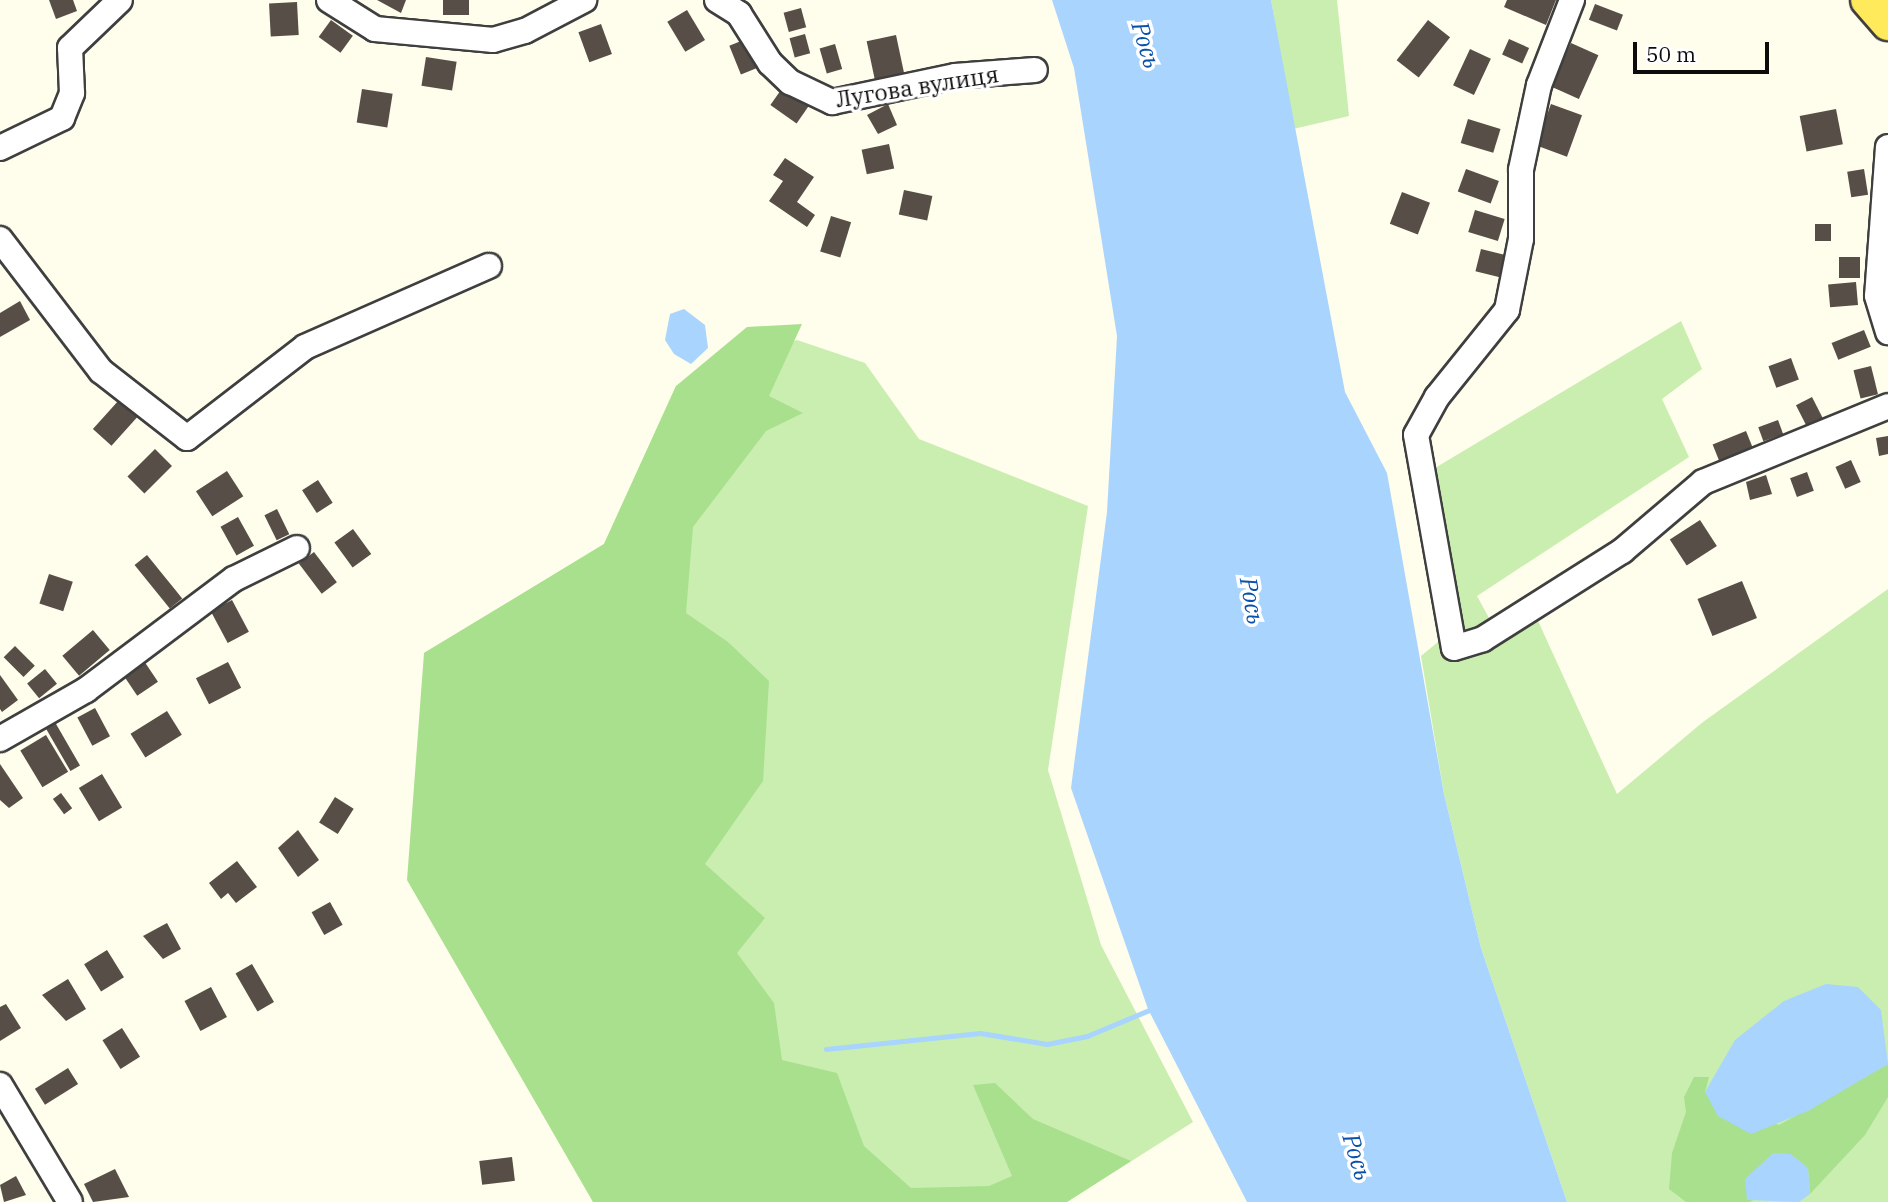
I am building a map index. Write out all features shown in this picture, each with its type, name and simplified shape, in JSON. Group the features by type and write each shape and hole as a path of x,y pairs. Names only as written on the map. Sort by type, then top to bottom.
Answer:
{"main road":[{"path":"1867,0 1888,24"}],"street":[{"path":"0,148 62,118 72,93 70,48 120,0"},
{"path":"329,0 375,29 493,40 524,31 584,0"},
{"name":"Лугова вулиця","path":"717,0 739,14 770,63 790,82 832,102 955,76 1035,70"},
{"path":"1572,0 1539,85 1521,170 1521,239 1507,310 1437,397 1416,435 1454,649 1483,639 1622,551 1703,482 1888,406"},
{"path":"1888,147 1877,296 1888,332"},
{"path":"0,239 101,371 187,438 305,347 489,266"},
{"path":"0,739 86,690 233,579 298,548"},
{"path":"0,1085 70,1202"}],"green space":[{"path":"1271,0 1337,0 1349,116 1293,129"},
{"path":"1681,321 1702,369 1662,399 1689,457 1477,596 1489,618 1528,599 1617,794 1703,722 1888,589 1888,1202 1567,1202 1481,948 1444,794 1421,656 1455,628 1435,468"},
{"path":"802,324 769,396 803,413 766,431 693,527 686,613 728,642 769,681 763,781 705,864 765,918 737,953 774,1003 782,1060 837,1073 864,1146 911,1188 989,1186 1012,1176 973,1085 995,1083 1033,1119 1131,1161 1067,1202 593,1202 407,880 424,653 604,544 676,386 747,327"},
{"path":"797,340 865,363 919,439 1088,506 1048,770 1101,945 1193,1122 1067,1202 593,1202 424,653 604,544 676,386"},
{"path":"1888,1064 1888,1097 1865,1135 1810,1194 1808,1168 1750,1202 1686,1202 1669,1189 1672,1153 1686,1112 1684,1097 1694,1077 1709,1077 1705,1092 1779,1125"}],"water":[{"name":"Рось","path":"1052,0 1271,0 1345,392 1387,473 1444,794 1481,948 1567,1202 1247,1202 1148,1009 1071,788 1107,512 1117,336 1074,68"},
{"path":"684,309 705,325 708,348 691,364 674,354 665,340 670,314"},
{"path":"1826,984 1858,987 1881,1010 1888,1064 1808,1111 1751,1134 1718,1116 1705,1092 1735,1040 1784,1001"},
{"path":"1773,1153 1791,1154 1808,1168 1810,1194 1799,1202 1747,1200 1745,1179"}],"building":[{"path":"49,0 73,0 77,11 56,19"},
{"path":"377,0 406,0 401,13"},
{"path":"443,0 469,0 469,15 443,15"},
{"path":"1507,0 1556,0 1546,25 1504,7"},
{"path":"297,2 299,35 271,36 269,3"},
{"path":"1595,4 1623,15 1617,31 1589,20"},
{"path":"801,8 806,27 789,32 784,13"},
{"path":"687,10 705,40 685,52 667,22"},
{"path":"331,20 353,36 340,53 319,37"},
{"path":"1428,20 1450,37 1419,77 1397,60"},
{"path":"601,24 612,54 589,62 578,32"},
{"path":"805,34 810,53 795,57 790,38"},
{"path":"896,35 904,74 875,80 867,41"},
{"path":"746,39 758,68 741,74 729,46"},
{"path":"1509,39 1529,48 1522,63 1502,55"},
{"path":"1571,43 1598,55 1579,99 1551,87"},
{"path":"835,44 842,69 827,73 820,48"},
{"path":"1470,49 1491,59 1474,95 1453,85"},
{"path":"426,57 457,62 452,90 421,86"},
{"path":"783,87 809,105 797,123 770,105"},
{"path":"362,89 393,94 387,127 357,123"},
{"path":"888,104 897,125 878,134 867,115"},
{"path":"1551,104 1582,115 1567,157 1536,145"},
{"path":"1836,109 1843,144 1807,151 1800,116"},
{"path":"1468,119 1501,129 1493,153 1461,143"},
{"path":"889,144 894,168 867,174 862,150"},
{"path":"785,158 814,177 797,202 815,215 807,227 769,201 783,181 773,175"},
{"path":"1466,169 1499,181 1491,204 1458,192"},
{"path":"1864,169 1868,195 1851,197 1847,172"},
{"path":"904,190 932,196 927,220 899,214"},
{"path":"1402,192 1430,203 1418,234 1390,224"},
{"path":"1475,210 1505,219 1498,241 1468,232"},
{"path":"831,216 851,222 840,258 820,251"},
{"path":"1815,224 1831,224 1831,241 1815,241"},
{"path":"1481,249 1505,255 1500,277 1475,271"},
{"path":"1839,257 1860,257 1860,278 1839,278"},
{"path":"1856,282 1858,305 1830,307 1828,284"},
{"path":"20,301 30,320 0,337 0,313"},
{"path":"1864,330 1871,347 1838,360 1832,343"},
{"path":"1791,358 1799,380 1776,388 1768,366"},
{"path":"1871,366 1878,394 1861,398 1854,370"},
{"path":"1812,397 1824,421 1808,429 1796,405"},
{"path":"119,400 138,417 111,446 93,429"},
{"path":"1778,420 1783,434 1763,441 1758,427"},
{"path":"1746,431 1754,451 1721,465 1713,444"},
{"path":"1888,436 1888,454 1879,456 1876,438"},
{"path":"155,449 172,466 144,494 127,477"},
{"path":"1851,460 1861,482 1845,489 1835,467"},
{"path":"227,471 243,496 212,516 196,491"},
{"path":"1807,472 1814,491 1797,497 1790,478"},
{"path":"1766,475 1772,494 1750,500 1746,482"},
{"path":"318,480 333,503 317,513 302,490"},
{"path":"277,509 289,534 277,540 264,515"},
{"path":"238,517 254,546 237,556 221,527"},
{"path":"1700,520 1717,546 1687,566 1670,540"},
{"path":"353,529 371,554 353,568 334,543"},
{"path":"314,552 337,582 322,594 299,563"},
{"path":"147,555 182,599 170,609 135,565"},
{"path":"49,574 73,582 63,611 39,603"},
{"path":"1742,581 1757,618 1712,636 1697,599"},
{"path":"232,600 249,632 228,643 211,611"},
{"path":"93,630 110,650 79,676 62,656"},
{"path":"15,646 35,666 23,677 4,657"},
{"path":"144,661 158,682 137,696 123,675"},
{"path":"228,662 241,688 209,704 196,678"},
{"path":"45,669 57,684 39,698 27,683"},
{"path":"0,675 18,700 2,712 0,709"},
{"path":"95,708 110,736 92,746 77,717"},
{"path":"167,711 182,735 145,758 131,734"},
{"path":"52,717 80,765 70,771 42,722"},
{"path":"46,735 68,772 42,787 20,750"},
{"path":"0,764 23,798 9,808 0,800"},
{"path":"102,774 122,807 99,821 79,788"},
{"path":"61,793 72,808 64,814 53,799"},
{"path":"335,797 354,809 338,834 319,822"},
{"path":"298,830 319,860 298,877 278,848"},
{"path":"237,861 257,887 236,903 228,893 221,899 209,883"},
{"path":"330,902 343,925 324,935 312,912"},
{"path":"167,923 181,949 163,959 143,936"},
{"path":"107,950 124,977 101,991 84,964"},
{"path":"252,964 274,1002 258,1012 236,974"},
{"path":"68,979 86,1009 66,1021 42,995"},
{"path":"211,987 227,1017 200,1031 185,1001"},
{"path":"6,1004 21,1028 0,1041 0,1007"},
{"path":"122,1028 140,1057 121,1069 102,1040"},
{"path":"68,1068 78,1084 45,1105 35,1089"},
{"path":"512,1157 515,1181 482,1185 479,1161"},
{"path":"115,1169 129,1197 93,1202 84,1184"},
{"path":"16,1176 26,1195 4,1202 0,1185"}],"waterway":[{"path":"826,1049 980,1033 1047,1044 1087,1036 1154,1008"}]}
